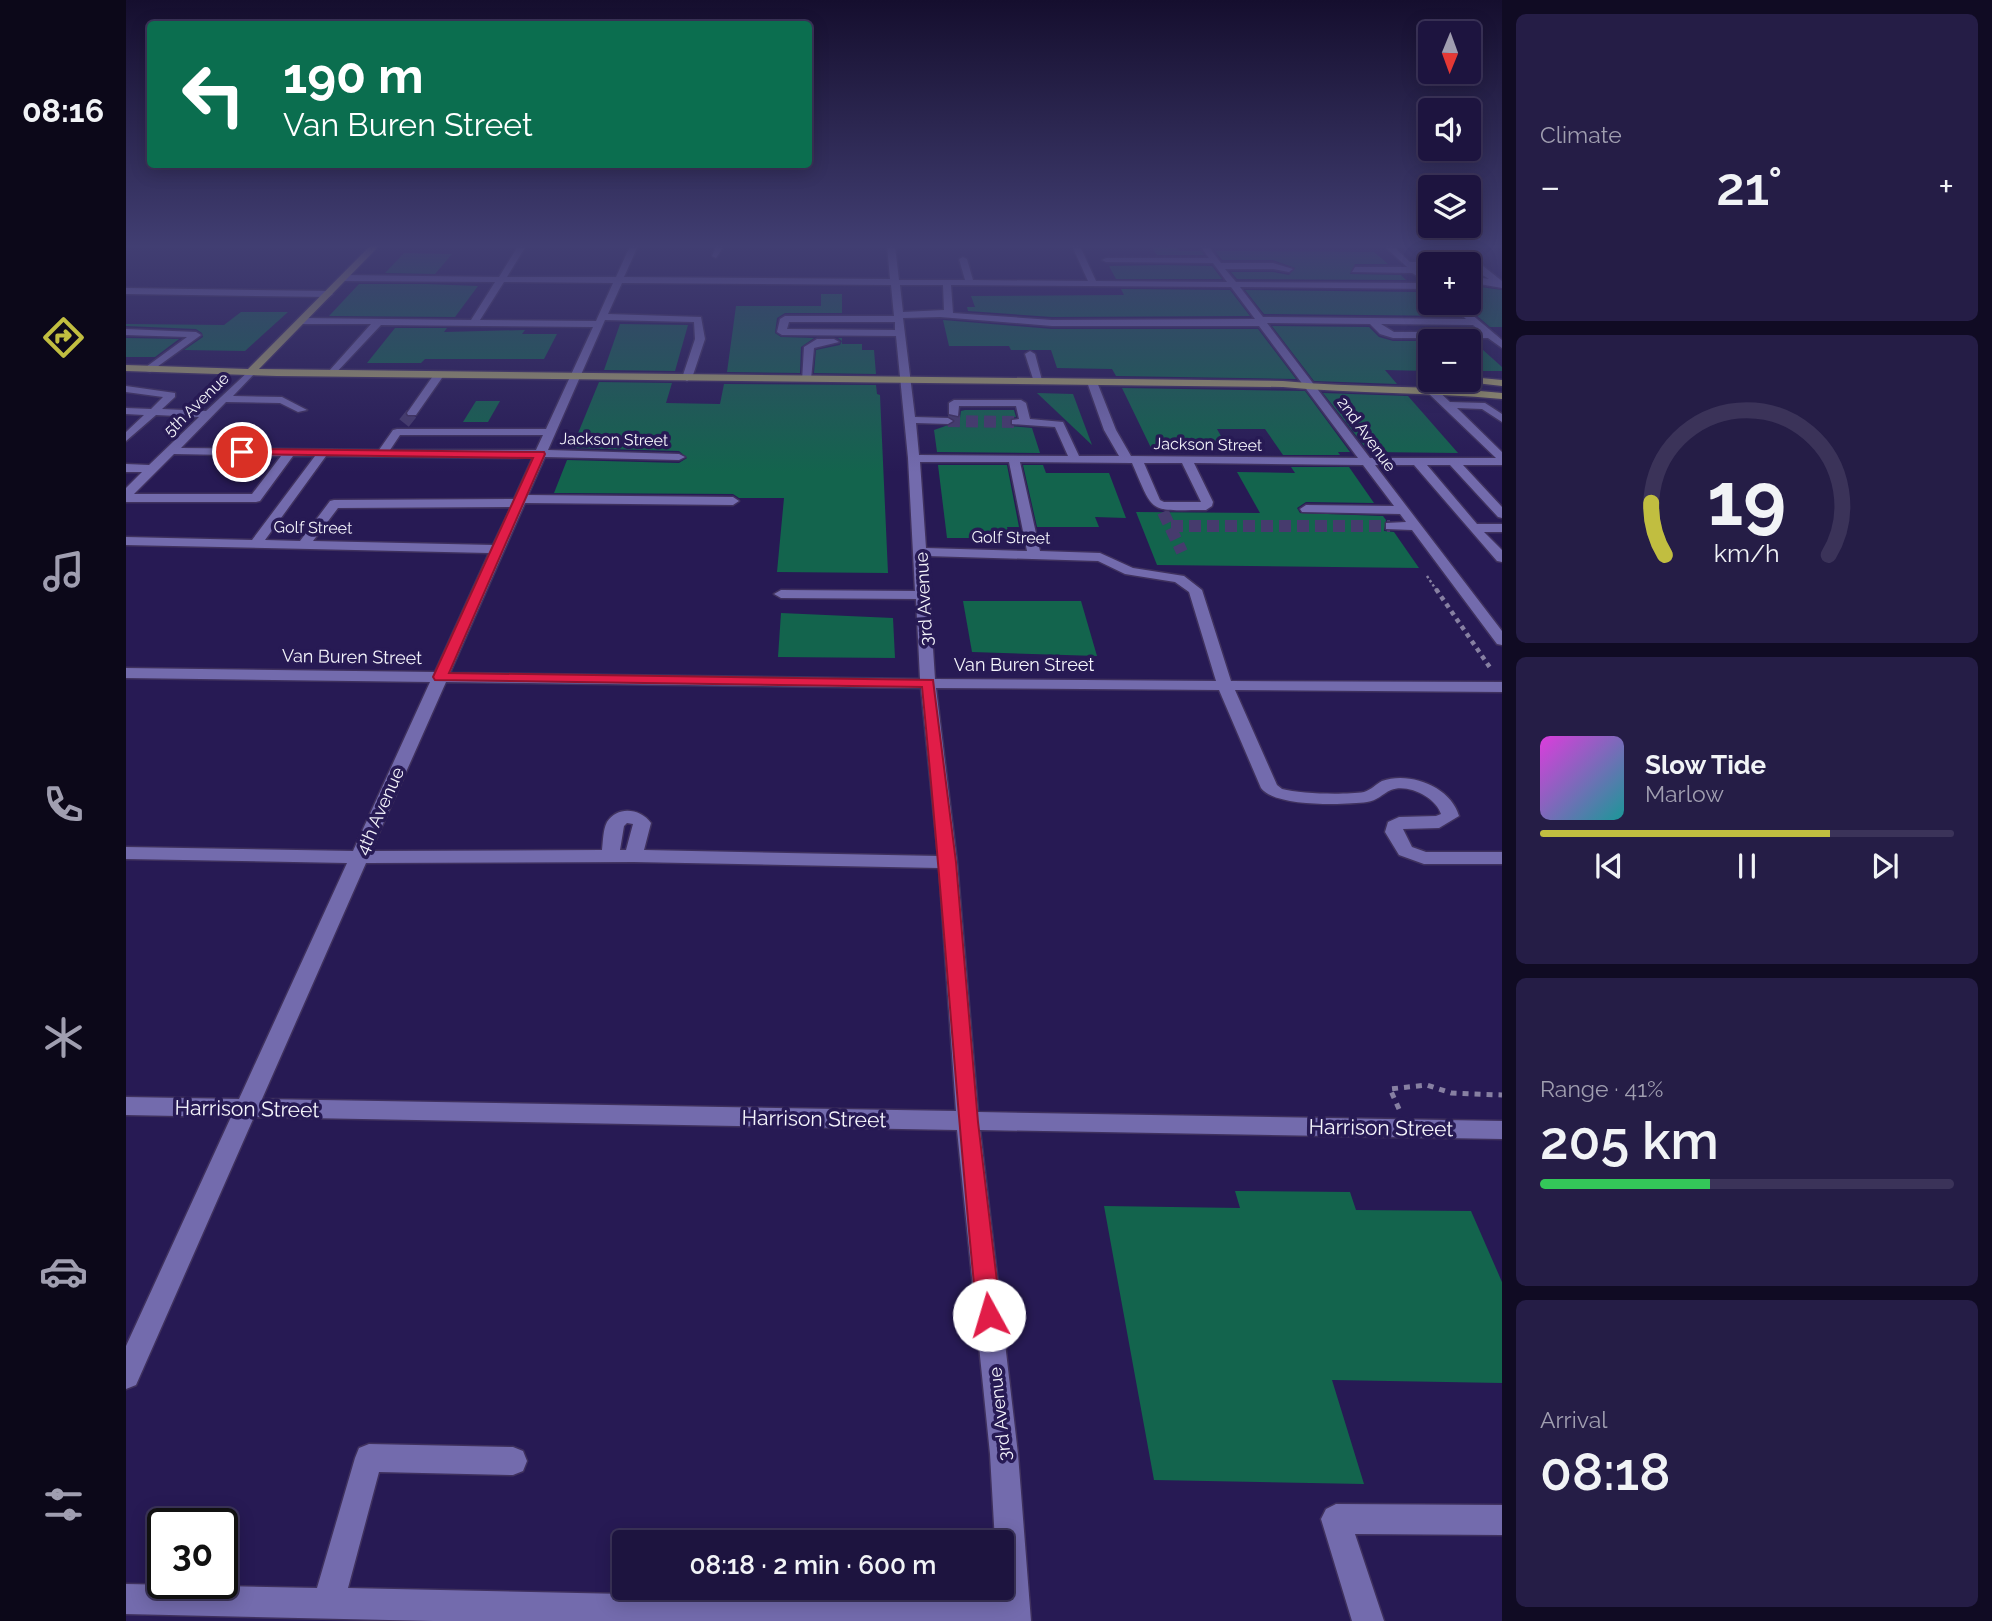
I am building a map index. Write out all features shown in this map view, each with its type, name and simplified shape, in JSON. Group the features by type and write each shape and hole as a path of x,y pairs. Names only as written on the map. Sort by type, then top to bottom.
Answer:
{"main road":[{"name":"5th Avenue","path":"251,372 302,322"},
{"path":"126,368 575,377 1309,384 1336,388 1418,385"},
{"path":"1481,381 1502,383"},
{"path":"1478,392 1502,396"}],"street":[{"path":"333,373 378,322"},
{"path":"410,322 532,322"},
{"name":"4th Avenue","path":"126,1376 601,322"},
{"path":"687,378 700,339 698,322"},
{"path":"784,322 782,332 900,338"},
{"name":"3rd Avenue","path":"899,322 914,458 922,552 928,683 948,862 968,1122 1004,1454 1015,1619"},
{"path":"1053,322 1301,322"},
{"name":"2nd Avenue","path":"1261,322 1502,641"},
{"path":"1374,322 1383,332 1393,335 1498,340"},
{"path":"1439,322 1475,322 1498,340"},
{"path":"126,332 196,335 150,369"},
{"path":"126,342 139,333"},
{"path":"806,379 809,347 812,343 900,338"},
{"path":"1030,355 1040,382"},
{"name":"5th Avenue","path":"126,497 169,451 251,372"},
{"path":"382,454 439,375"},
{"path":"1092,382 1110,430 1131,459 1155,502 1163,509 1206,506 1207,502 1186,460"},
{"path":"126,389 172,395 126,438"},
{"path":"1436,392 1445,405 1502,460"},
{"path":"224,398 282,400 302,410"},
{"path":"909,420 951,417 954,403 1021,403 1021,422 1059,424 1075,459"},
{"path":"1445,405 1485,406 1502,419"},
{"path":"126,411 208,414"},
{"path":"404,423 551,432"},
{"name":"Jackson Street","path":"169,451 382,454 566,452 679,457"},
{"path":"126,497 256,498 290,452"},
{"path":"256,544 323,453"},
{"name":"Jackson Street","path":"914,458 1365,462 1502,460"},
{"path":"1014,459 1034,555"},
{"path":"1418,462 1502,558"},
{"path":"1454,462 1502,514"},
{"path":"126,468 152,469"},
{"path":"304,545 334,504 733,501"},
{"path":"1306,509 1402,510"},
{"path":"1390,526 1414,526"},
{"path":"1474,528 1502,528"},
{"name":"Golf Street","path":"126,541 498,549"},
{"name":"Golf Street","path":"922,552 1100,556 1130,571 1179,579 1195,590 1225,686"},
{"path":"781,594 924,595"},
{"name":"Van Buren Street","path":"126,673 1502,687"},
{"path":"1225,686 1270,788 1276,793 1369,797 1385,785 1398,782 1412,785 1443,800 1449,807 1450,816 1439,822 1399,823 1394,827 1394,832 1405,851 1424,858 1502,858"},
{"path":"610,856 615,824 623,817 636,817 642,823 634,856"},
{"path":"126,853 360,857 634,856 948,862"},
{"name":"Harrison Street","path":"126,1105 244,1110 1502,1130"},
{"path":"328,1604 369,1458 513,1461"},
{"path":"1368,1621 1336,1519 1502,1520"},
{"path":"126,1599 653,1616 1015,1619"}],"path":[{"path":"1426,575 1491,669 1478,669"},
{"path":"1390,1089 1427,1085 1451,1093 1502,1094"}],"building":[{"path":"228,322 277,322 245,351 184,350 203,337 202,333 196,329 126,324 224,325"},
{"path":"734,322 777,322 775,333 781,337 814,338 801,347 800,373 727,372"},
{"path":"943,322 1052,329 1258,329 1296,379 1116,376 1112,369 1057,368 1051,350 1011,350 1009,346 949,346"},
{"path":"1484,322 1502,322 1502,327 1490,327"},
{"path":"620,324 688,325 675,371 604,370"},
{"path":"1272,326 1369,327 1379,337 1393,341 1418,341 1418,371 1385,370 1397,384 1314,381"},
{"path":"395,328 447,328 444,332 525,330 522,334 557,334 544,359 425,359 421,363 367,363"},
{"path":"126,338 179,339 155,357 126,357"},
{"path":"842,341 842,344 862,344 862,350 874,350 876,374 814,373 816,350 840,345"},
{"path":"1481,348 1502,367 1502,371 1481,371"},
{"path":"599,382 672,383 666,403 720,404 724,384 876,385 877,394 880,395 888,573 777,572 784,498 739,498 733,494 554,493 567,460 679,463 687,458 679,451 572,448"},
{"path":"1122,388 1305,391 1350,452 1338,452 1340,455 1283,455 1265,429 1217,429 1229,450 1152,450"},
{"path":"1037,393 1073,394 1092,445"},
{"path":"1323,393 1408,396 1458,453 1369,452"},
{"path":"476,401 500,401 488,422 463,422"},
{"path":"1014,410 1016,417 1010,418 1010,426 1032,428 1040,453 937,452 934,430 954,423 952,417 960,418 961,411"},
{"path":"938,465 1007,465 1019,527 1007,527 1010,538 947,538"},
{"path":"1023,465 1043,465 1046,473 1109,473 1126,518 1095,517 1099,527 1037,527"},
{"path":"1291,467 1349,467 1374,503 1306,502 1297,508 1300,513 1383,516 1386,520 1384,531 1394,532 1419,568 1157,565 1136,512 1260,513 1237,472 1295,473"},
{"path":"963,601 1081,601 1097,656 972,652"},
{"path":"781,613 893,618 895,658 778,657"},
{"path":"1235,1191 1350,1192 1356,1210 1471,1211 1502,1282 1502,1383 1332,1380 1364,1484 1154,1480 1104,1206 1240,1208"}],"tunnel":[{"path":"404,423 412,413"},
{"path":"948,421 1016,422"},
{"path":"1163,512 1182,552"},
{"path":"1171,526 1390,526"}],"route":[{"path":"242,452 540,454 440,677 928,683 948,862 968,1122 989,1315"}]}
